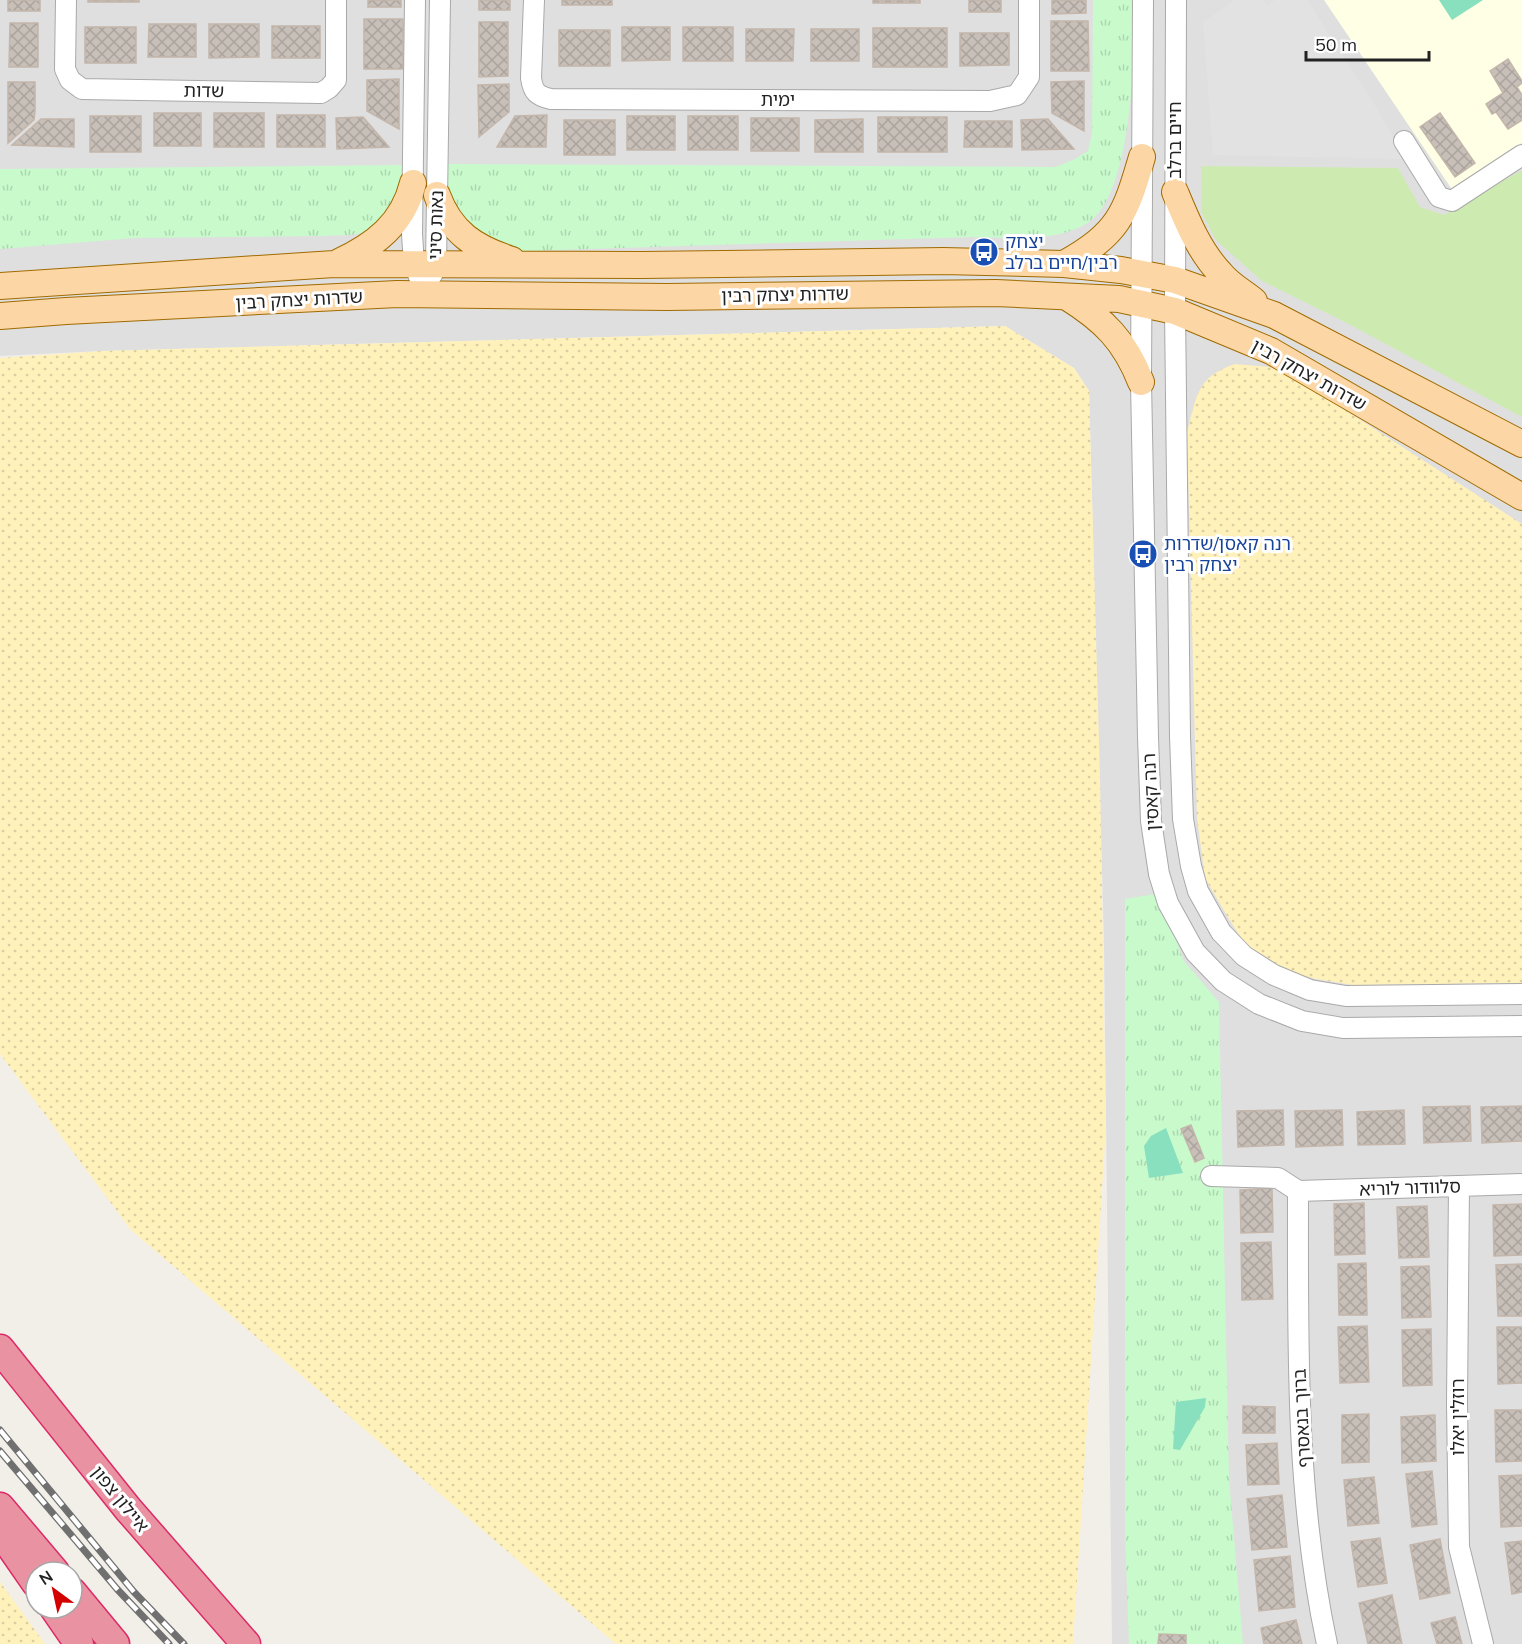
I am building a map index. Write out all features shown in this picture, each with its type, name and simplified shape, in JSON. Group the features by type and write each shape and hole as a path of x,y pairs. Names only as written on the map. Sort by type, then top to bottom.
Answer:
{"highway":[{"name":"איילון צפון","path":"0,1349 128,1509 246,1644"},
{"path":"0,1507 45,1560"},
{"path":"0,1531 24,1566"},
{"path":"84,1607 115,1644"},
{"path":"62,1620 79,1644"}],"main road":[{"path":"1064,264 1096,244 1122,216 1142,157"},
{"path":"334,264 367,248 377,240 404,208 410,198 413,183"},
{"path":"1175,192 1189,226 1208,260 1222,277 1274,315"},
{"path":"437,195 447,217 473,243 489,252 529,265"},
{"name":"שדרות יצחק רבין","path":"0,286 334,264 529,265 943,261 1064,264 1175,280 1274,315 1522,444"},
{"name":"שדרות יצחק רבין","path":"0,316 397,294 667,297 899,293 1065,295 1141,303 1175,311 1271,351 1522,498"},
{"path":"1065,295 1092,313 1121,342 1133,361 1141,382"}],"street":[{"name":"שדות","path":"66,0 65,69 70,80 82,89 321,93 336,80 336,0"},
{"name":"נאות סיני","path":"415,0 413,183 425,264 426,295"},
{"name":"נאות סיני","path":"425,264 437,195 440,0"},
{"name":"ימית","path":"534,0 532,87 536,94 551,99 990,101 1017,95 1029,77 1029,0"},
{"name":"חיים ברלב","path":"1141,274 1143,0"},
{"name":"חיים ברלב","path":"1175,280 1176,0"},
{"path":"1404,141 1439,197 1452,201 1522,155"},
{"name":"רנה קאסין","path":"1141,274 1141,382 1151,821 1159,874 1168,903 1184,935 1195,952 1223,981 1259,1004 1302,1021 1343,1028 1522,1026"},
{"name":"רנה קאסין","path":"1175,280 1183,819 1191,866 1204,904 1221,932 1244,956 1274,975 1310,990 1346,996 1522,994"},
{"path":"1211,1176 1278,1178 1298,1191"},
{"name":"סלוודור לוריא","path":"1298,1191 1522,1184"},
{"name":"רוזלין יאלו","path":"1459,1186 1457,1402 1459,1546 1483,1644"},
{"name":"ברוך בנאסרף","path":"1298,1191 1299,1404 1316,1593 1327,1644"}],"shaded area":[{"path":"0,0 1522,0 1522,1644 1112,1644 1104,944 1089,391 1074,368 1005,326 102,351 0,356"},
{"path":"1235,0 1264,0 1267,6 1275,0 1307,0 1376,107 1405,159 1213,155 1203,22"},
{"path":"1324,0 1522,0 1522,143 1453,191"}],"green space":[{"path":"1093,0 1135,0 1132,86 1122,155 1113,185 1102,209 1086,224 1073,230 1031,238 973,237 524,251 503,248 479,239 446,200 445,164 1055,167 1088,151 1092,133"},
{"path":"1439,0 1483,0 1452,20"},
{"path":"405,165 395,207 368,232 323,236 135,238 0,249 0,169"},
{"path":"1201,166 1398,168 1420,207 1444,215 1522,170 1522,417 1343,321 1262,281 1216,240 1202,213"},
{"path":"1161,893 1183,960 1219,1002 1229,1479 1243,1644 1129,1644 1125,1533 1125,899"},
{"path":"1166,1128 1183,1173 1149,1178 1144,1146 1151,1136"},
{"path":"1206,1398 1205,1407 1180,1450 1173,1449 1176,1402"}],"sand":[{"path":"1005,326 1074,368 1089,391 1100,778 1106,1127 1073,1644 616,1644 131,1230 0,1054 0,358 102,351"},
{"path":"1235,364 1270,367 1300,381 1522,524 1522,983 1353,985 1294,973 1248,949 1205,878 1197,818 1187,432 1200,389 1212,375"},
{"path":"0,1582 24,1615 24,1620 28,1620 45,1644 0,1644"}],"building":[{"path":"8,0 40,0 40,11 8,11"},
{"path":"88,0 139,0 139,2 88,2"},
{"path":"368,0 401,0 401,7 368,7"},
{"path":"479,0 510,0 510,10 479,10"},
{"path":"562,0 612,0 612,5 562,5"},
{"path":"873,0 920,0 920,3 873,3"},
{"path":"969,0 1001,0 1001,12 969,12"},
{"path":"1052,0 1086,0 1086,13 1052,14"},
{"path":"364,19 403,19 403,69 364,69"},
{"path":"1051,21 1088,21 1089,71 1051,71"},
{"path":"479,22 508,22 508,76 479,77"},
{"path":"10,23 38,23 38,67 9,67"},
{"path":"149,24 196,24 196,57 148,57"},
{"path":"209,24 259,24 259,57 209,58"},
{"path":"272,26 320,26 320,58 272,58"},
{"path":"85,27 136,27 136,63 85,63"},
{"path":"622,27 670,27 670,60 622,61"},
{"path":"683,27 733,27 733,61 683,61"},
{"path":"873,28 947,28 947,67 873,67"},
{"path":"746,29 794,29 793,61 746,61"},
{"path":"811,29 859,29 859,61 811,61"},
{"path":"559,30 610,30 610,66 559,66"},
{"path":"960,33 1009,33 1009,65 960,66"},
{"path":"1508,59 1522,81 1517,87 1522,95 1522,120 1508,129 1496,112 1492,114 1486,104 1503,93 1490,71"},
{"path":"399,79 399,129 367,111 367,80"},
{"path":"1084,81 1084,131 1052,113 1051,82"},
{"path":"8,82 35,82 35,111 34,120 8,143"},
{"path":"509,84 509,112 479,137 478,85"},
{"path":"154,113 201,113 201,146 154,146"},
{"path":"214,113 264,113 264,147 214,147"},
{"path":"1440,113 1475,163 1455,177 1420,127"},
{"path":"277,115 325,115 325,147 277,147"},
{"path":"547,115 546,147 497,147 515,116"},
{"path":"90,116 141,116 141,152 90,152"},
{"path":"627,116 675,116 675,150 627,150"},
{"path":"688,116 738,116 738,150 688,150"},
{"path":"363,117 389,147 337,149 336,118"},
{"path":"878,117 947,117 947,152 878,152"},
{"path":"751,118 799,118 799,151 751,151"},
{"path":"41,119 74,119 74,147 12,145"},
{"path":"863,119 863,152 815,152 815,120"},
{"path":"1048,119 1074,149 1022,150 1021,120"},
{"path":"564,120 615,120 615,155 564,155"},
{"path":"965,121 1012,121 1012,147 964,147"},
{"path":"1470,1106 1471,1141 1424,1143 1423,1107"},
{"path":"1522,1106 1522,1141 1482,1143 1481,1107"},
{"path":"1283,1110 1284,1145 1238,1147 1237,1111"},
{"path":"1342,1110 1343,1145 1296,1147 1295,1111"},
{"path":"1404,1110 1405,1144 1358,1145 1357,1112"},
{"path":"1191,1125 1204,1158 1195,1162 1181,1129"},
{"path":"1272,1188 1273,1232 1241,1233 1240,1190"},
{"path":"1364,1203 1365,1254 1335,1255 1334,1204"},
{"path":"1522,1204 1522,1255 1494,1256 1493,1205"},
{"path":"1427,1206 1429,1257 1399,1258 1397,1207"},
{"path":"1271,1242 1273,1299 1242,1300 1241,1243"},
{"path":"1366,1263 1367,1315 1339,1315 1338,1264"},
{"path":"1522,1264 1522,1316 1498,1316 1496,1265"},
{"path":"1429,1266 1431,1317 1402,1318 1401,1267"},
{"path":"1367,1326 1369,1382 1340,1383 1338,1327"},
{"path":"1497,1327 1522,1327 1522,1383 1498,1384"},
{"path":"1431,1329 1432,1385 1403,1386 1402,1330"},
{"path":"1243,1406 1275,1407 1275,1433 1243,1433"},
{"path":"1495,1410 1522,1410 1522,1461 1496,1462"},
{"path":"1369,1414 1369,1462 1342,1463 1342,1415"},
{"path":"1435,1415 1436,1461 1402,1463 1401,1417"},
{"path":"1277,1443 1279,1484 1248,1485 1246,1445"},
{"path":"1432,1471 1437,1524 1412,1527 1406,1474"},
{"path":"1522,1475 1522,1526 1501,1527 1499,1476"},
{"path":"1374,1477 1379,1523 1348,1526 1344,1480"},
{"path":"1282,1495 1287,1547 1252,1550 1247,1499"},
{"path":"1380,1538 1387,1583 1358,1587 1351,1542"},
{"path":"1440,1539 1450,1593 1420,1599 1410,1545"},
{"path":"1522,1541 1522,1592 1512,1594 1505,1543"},
{"path":"1290,1556 1295,1607 1259,1611 1254,1560"},
{"path":"1392,1595 1402,1644 1368,1644 1359,1603"},
{"path":"1455,1617 1462,1644 1437,1644 1431,1623"},
{"path":"1296,1620 1302,1644 1264,1644 1261,1628"},
{"path":"1159,1634 1186,1635 1186,1644 1158,1644"}],"railway":[{"path":"0,1430 134,1592 184,1644"},
{"path":"0,1451 117,1589 169,1644"}],"place":[{"name":"יצחק רבין/חיים ברלב","path":"984,252"},
{"name":"רנה קאסן/שדרות יצחק רבין","path":"1143,554"}]}
